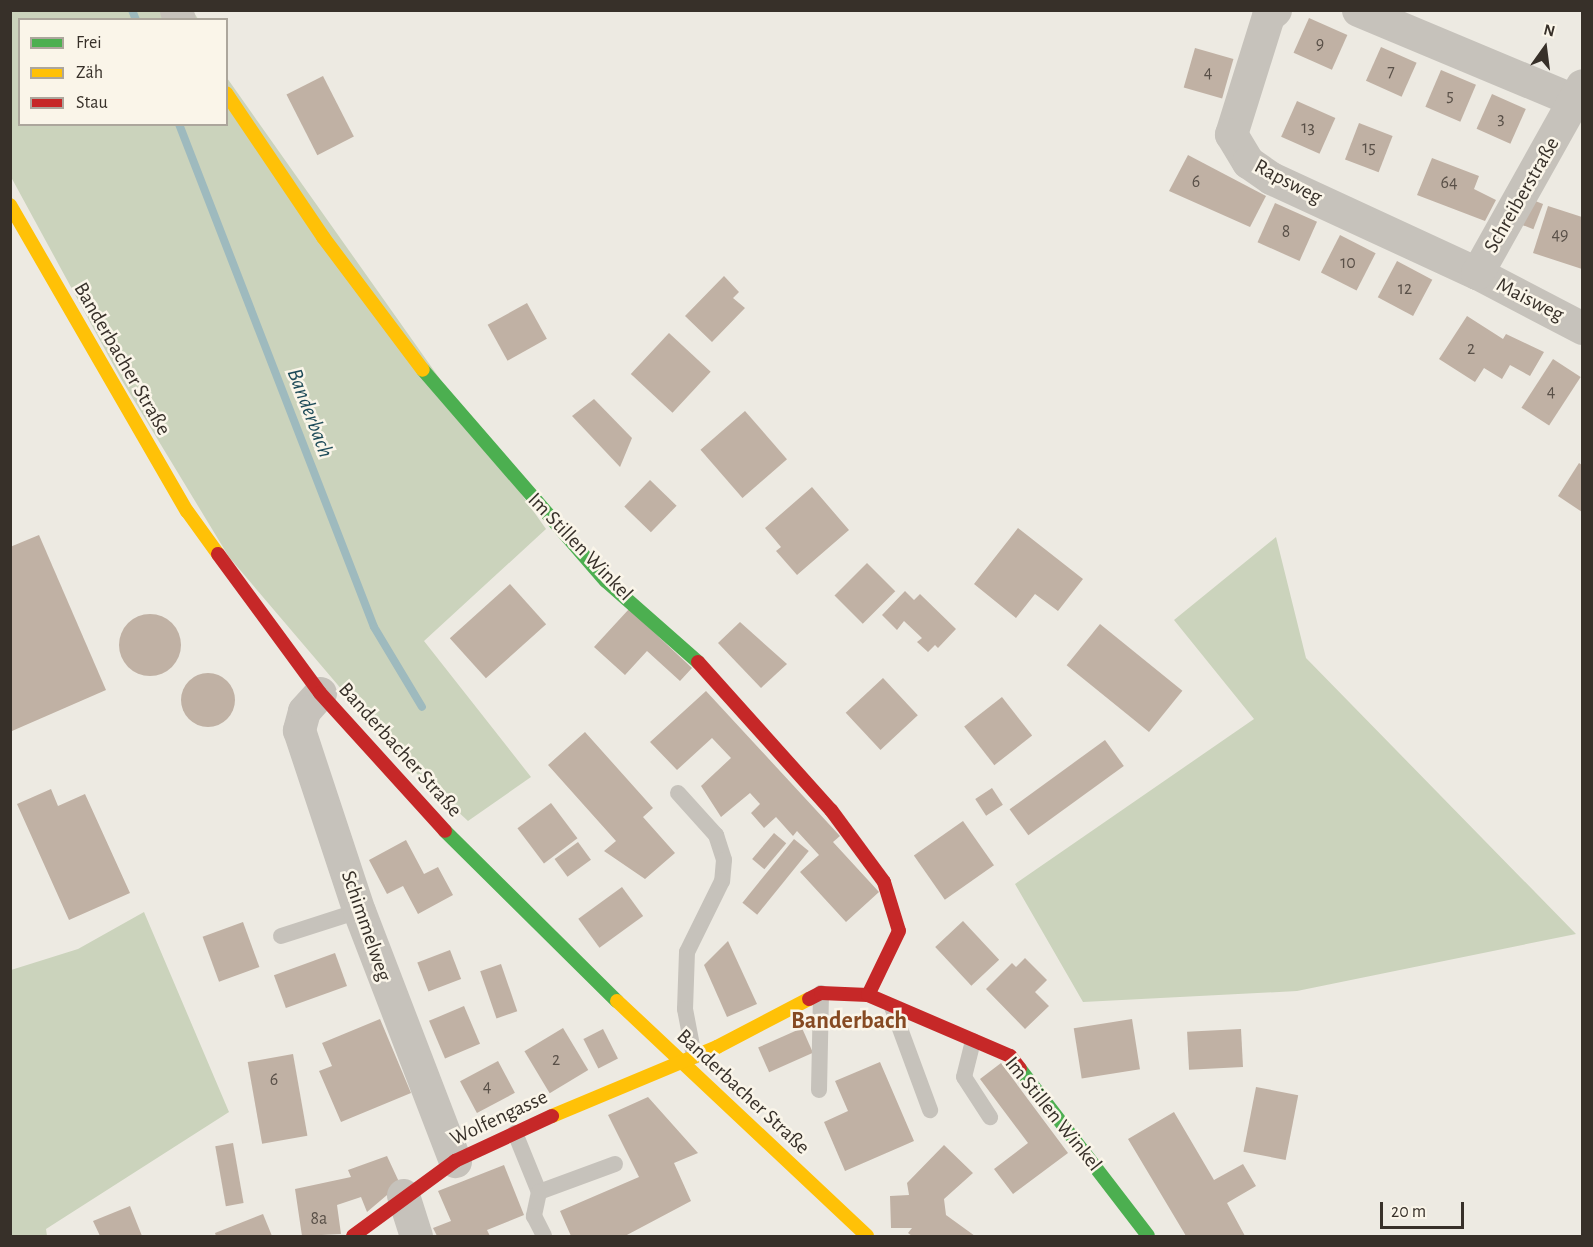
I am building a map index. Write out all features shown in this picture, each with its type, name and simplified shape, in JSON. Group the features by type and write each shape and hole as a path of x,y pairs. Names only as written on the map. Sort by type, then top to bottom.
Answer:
{"street":[{"name":"Rapsweg","path":"1275,10 1269,16 1231,134 1248,162 1271,178 1477,273"},
{"path":"1358,10 1579,93"},
{"name":"Schreiberstraße","path":"1477,273 1579,93"},
{"name":"Im Stillen Winkel","path":"228,96 323,237 451,406 606,581 689,652 831,810 884,882 899,931 867,995"},
{"name":"Banderbacher Straße","path":"10,205 187,511 320,693 433,819 686,1059 867,1236"},
{"name":"Maisweg","path":"1477,273 1582,328"},
{"name":"Schimmelweg","path":"320,693 304,711 299,729 359,910 455,1161"},
{"name":"Im Stillen Winkel","path":"686,1059 821,993 867,995 1010,1056 1148,1236"},
{"name":"Wolfengasse","path":"353,1236 403,1195 455,1161 686,1059"},
{"path":"403,1195 416,1236"}],"lane":[{"path":"678,793 716,836 724,860 722,881 687,951 686,1059"},
{"path":"281,936 359,910"},
{"path":"819,1090 821,993"},
{"path":"892,1006 930,1110"},
{"path":"973,1041 964,1077 990,1117"},
{"path":"515,1133 539,1192 534,1216 544,1236"},
{"path":"539,1192 615,1164"}],"green space":[{"path":"10,11 193,11 197,18 18,18 18,126 228,126 228,79 546,529 424,641 531,777 468,821 400,758 229,557 121,379 11,177"},
{"path":"1276,537 1306,658 1576,934 1297,991 1083,1002 1015,884 1254,719 1174,620"},
{"path":"144,912 229,1112 46,1229 47,1236 11,1236 11,970 78,949"}],"building":[{"path":"1309,18 1347,35 1332,70 1294,53"},
{"path":"1381,47 1417,63 1402,97 1366,81"},
{"path":"1195,48 1233,59 1222,98 1184,87"},
{"path":"1441,70 1476,85 1460,122 1425,107"},
{"path":"323,76 354,137 317,155 286,95"},
{"path":"1492,94 1526,109 1510,144 1477,129"},
{"path":"1297,101 1335,118 1320,154 1281,137"},
{"path":"1359,123 1393,136 1379,172 1345,159"},
{"path":"1188,155 1266,196 1250,227 1169,191"},
{"path":"1432,158 1479,176 1474,189 1496,200 1485,221 1417,195"},
{"path":"1530,199 1543,204 1533,229 1520,224"},
{"path":"1275,203 1317,222 1300,261 1258,242"},
{"path":"1548,206 1582,217 1582,269 1533,253"},
{"path":"1340,235 1376,253 1357,291 1321,272"},
{"path":"1397,261 1432,280 1413,316 1378,297"},
{"path":"724,276 739,292 733,298 745,308 712,342 685,316"},
{"path":"527,303 547,339 508,361 488,325"},
{"path":"1467,316 1503,339 1506,334 1544,352 1530,376 1510,365 1502,379 1484,368 1475,382 1439,359"},
{"path":"669,333 711,372 672,413 631,374"},
{"path":"1553,359 1581,377 1549,426 1521,408"},
{"path":"594,399 632,438 620,467 572,416"},
{"path":"745,411 787,459 742,498 700,450"},
{"path":"1579,463 1582,465 1582,512 1558,496"},
{"path":"650,480 677,506 651,532 624,507"},
{"path":"812,487 849,530 797,575 776,551 781,547 765,528"},
{"path":"1018,528 1083,579 1058,611 1035,594 1016,618 974,584"},
{"path":"39,535 106,690 12,731 10,547"},
{"path":"867,563 895,591 863,624 834,596"},
{"path":"510,584 546,624 486,678 450,638"},
{"path":"905,591 914,600 920,594 956,629 938,648 935,645 928,652 917,642 922,638 904,621 897,630 882,615"},
{"path":"629,609 692,668 680,681 647,651 625,675 594,647"},
{"path":"144,614 156,614 172,623 179,633 181,645 179,657 172,667 156,676 144,676 133,671 124,662 119,651 119,639 124,628 133,619"},
{"path":"740,622 787,664 761,688 718,643"},
{"path":"1100,624 1182,691 1149,732 1067,665"},
{"path":"203,673 213,673 223,677 231,685 235,700 231,715 223,723 213,727 203,727 193,723 185,715 181,705 181,695 185,685 193,677"},
{"path":"883,678 918,715 880,750 846,713"},
{"path":"706,691 840,836 833,842 879,892 846,922 800,872 819,855 797,831 793,836 776,817 764,828 751,813 760,804 750,793 721,817 701,786 731,758 712,738 677,770 650,742"},
{"path":"1002,697 1032,736 994,765 964,727"},
{"path":"585,732 653,808 643,817 675,853 645,879 604,851 616,841 548,765"},
{"path":"1105,740 1124,766 1028,835 1010,809"},
{"path":"992,788 1003,805 986,816 975,799"},
{"path":"51,789 58,806 85,794 130,893 69,920 17,804"},
{"path":"551,803 577,838 544,863 517,828"},
{"path":"963,821 994,865 945,900 914,855"},
{"path":"774,833 786,843 764,869 752,859"},
{"path":"794,839 809,851 757,915 742,903"},
{"path":"406,840 424,874 438,867 453,895 418,914 403,886 387,894 369,860"},
{"path":"578,842 591,860 567,877 555,859"},
{"path":"622,887 643,916 599,948 578,919"},
{"path":"963,921 999,960 971,986 935,947"},
{"path":"243,922 259,967 219,982 203,937"},
{"path":"728,941 757,1004 727,1017 704,965"},
{"path":"450,950 461,979 428,991 417,963"},
{"path":"335,953 347,986 286,1008 274,975"},
{"path":"1025,958 1047,980 1035,992 1049,1006 1025,1029 986,989 1012,963 1016,967"},
{"path":"501,964 517,1011 496,1018 480,971"},
{"path":"464,1006 480,1044 445,1059 429,1021"},
{"path":"380,1019 411,1093 341,1122 319,1071 332,1066 322,1043"},
{"path":"1132,1019 1140,1069 1082,1079 1074,1028"},
{"path":"563,1028 588,1070 550,1093 524,1051"},
{"path":"802,1028 813,1053 769,1072 758,1048"},
{"path":"603,1029 618,1058 598,1068 583,1039"},
{"path":"1241,1029 1243,1067 1189,1070 1187,1032"},
{"path":"293,1054 307,1136 262,1144 248,1062"},
{"path":"498,1061 515,1093 477,1113 460,1081"},
{"path":"880,1062 914,1141 845,1171 824,1122 848,1111 835,1081"},
{"path":"1001,1063 1068,1153 1013,1194 994,1169 1028,1143 980,1079"},
{"path":"1256,1087 1298,1095 1286,1160 1243,1152"},
{"path":"648,1097 698,1153 674,1163 691,1201 625,1236 571,1236 560,1211 639,1177 608,1115"},
{"path":"1174,1112 1214,1180 1243,1164 1256,1186 1227,1203 1245,1236 1186,1236 1128,1139"},
{"path":"233,1143 244,1203 226,1206 215,1146"},
{"path":"944,1145 973,1173 944,1199 946,1215 975,1236 912,1236 908,1233 912,1228 891,1228 890,1196 909,1195 907,1183"},
{"path":"387,1156 400,1184 367,1212 361,1197 337,1205 341,1234 302,1236 295,1189 351,1177 348,1170"},
{"path":"504,1165 524,1215 487,1230 490,1236 437,1236 433,1228 451,1221 438,1191"},
{"path":"130,1206 142,1236 100,1236 93,1221"},
{"path":"263,1214 272,1236 216,1236 215,1233"}],"waterway":[{"name":"Banderbach","path":"132,10 135,18"},
{"name":"Banderbach","path":"180,126 374,627 422,707"}],"traffic: fast":[{"path":"423,370 606,581 698,662"},
{"path":"445,831 617,1001"},
{"path":"1020,1069 1148,1236"}],"traffic: slow":[{"path":"228,96 323,237 423,370"},
{"path":"10,205 187,511 218,554"},
{"path":"552,1116 717,1047 809,999"},
{"path":"617,1001 867,1236"}],"traffic: jam":[{"path":"218,554 320,693 445,831"},
{"path":"698,662 831,810 884,882 899,931 868,995"},
{"path":"809,999 821,993 868,995 1010,1056 1020,1069"},
{"path":"353,1236 455,1161 552,1116"}],"district":[{"name":"Banderbach","path":"849,1022"}]}
